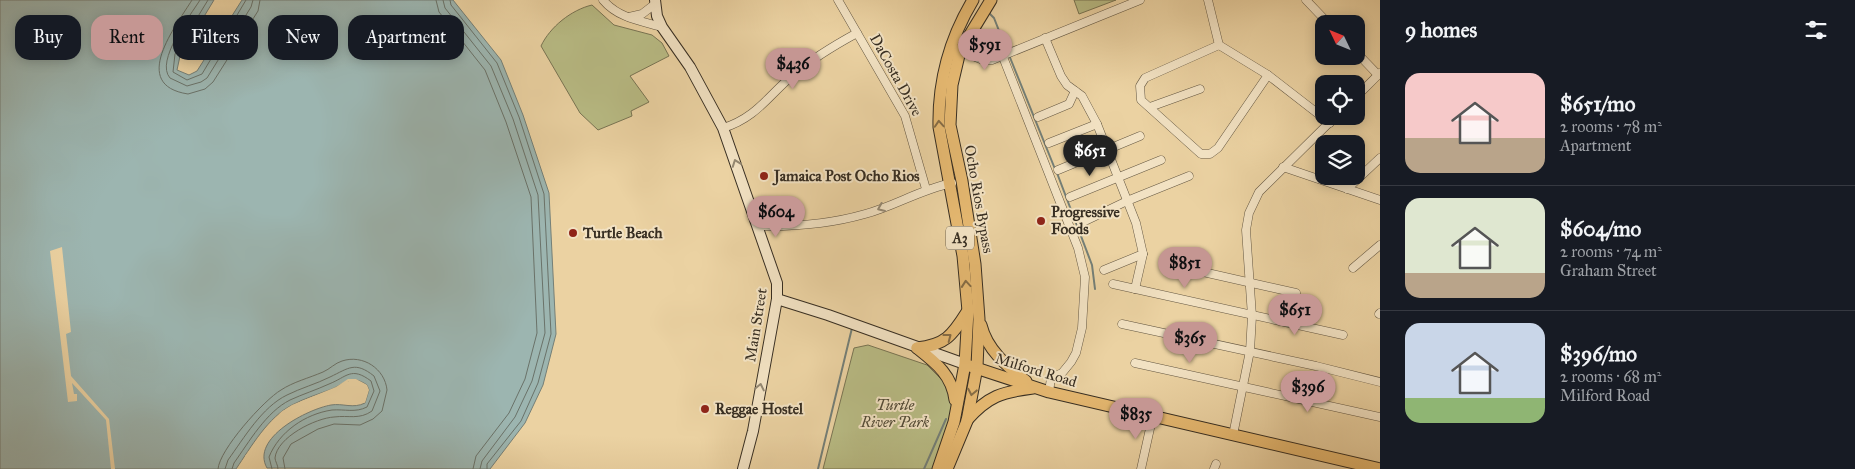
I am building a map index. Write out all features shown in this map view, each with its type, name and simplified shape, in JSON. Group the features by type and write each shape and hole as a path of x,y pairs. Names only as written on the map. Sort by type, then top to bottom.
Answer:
{"main road":[{"name":"Ocho Rios Bypass","path":"948,469 967,421 977,368 979,318 975,264 962,181 950,125 952,85 960,52 990,0"},
{"name":"Ocho Rios Bypass","path":"938,469 954,422 965,364 968,311 963,256 939,127 940,85 952,41 970,5"},
{"path":"917,348 932,346 942,342 954,333 968,311"},
{"path":"979,318 983,334 999,358 1035,388"},
{"path":"917,348 948,376 954,389 956,405 954,422"},
{"name":"Milford Road","path":"965,364 1049,392 1380,469"},
{"path":"967,421 978,408 992,397 1007,391 1035,388"}],"street":[{"path":"603,0 616,12 629,18 662,27"},
{"name":"DaCosta Drive","path":"838,0 905,116 926,189"},
{"path":"960,52 983,60 1005,55 1140,0"},
{"path":"1208,0 1219,45 1268,75 1315,111"},
{"path":"1306,0 1320,15"},
{"path":"629,18 642,14 655,2"},
{"name":"Main Street","path":"655,2 662,27 690,67 723,128 777,282 777,299 751,438 743,469"},
{"path":"723,128 748,118 792,75 821,53 857,33"},
{"path":"1045,38 1061,76 1082,96 1097,124 1136,223 1144,254 1135,289"},
{"path":"1219,45 1145,78 1140,86 1139,95 1201,154 1210,154 1218,148 1268,75"},
{"path":"1005,55 1078,248 1085,277 1082,328 1076,353 1062,373 1051,378 1049,392"},
{"path":"1365,61 1379,74 1365,87"},
{"path":"1150,107 1200,89"},
{"path":"1038,117 1069,104 1075,91"},
{"path":"1049,143 1097,124"},
{"path":"1233,435 1250,351 1252,283 1246,230 1250,213 1259,192 1328,125"},
{"path":"1058,170 1140,136"},
{"path":"1347,189 1380,158"},
{"path":"1070,197 1161,160"},
{"path":"1283,167 1380,200"},
{"path":"1080,223 1127,201 1189,176"},
{"path":"758,226 795,226 835,222 867,214 926,189 962,181"},
{"path":"1353,268 1380,245"},
{"path":"1104,270 1144,254"},
{"path":"1181,267 1296,293"},
{"path":"1113,284 1343,335"},
{"name":"Milford Road","path":"777,299 828,315 965,364"},
{"path":"1122,324 1250,351 1380,382"},
{"path":"1135,363 1380,418"},
{"path":"1141,469 1153,415"}],"green space":[{"path":"1074,0 1116,0 1079,14"},
{"path":"592,5 614,25 652,35 662,43 669,56 630,76 649,102 631,111 632,116 598,130 580,113 541,46 550,32 562,20 584,7"},
{"name":"Turtle River Park","path":"868,345 927,365 946,384 954,405 938,469 823,469 854,348"}],"water":[{"path":"0,0 214,0 205,15 173,15 173,60 179,60 177,70 189,75 197,71 204,60 258,60 258,15 232,15 242,0 453,0 501,60 523,115 549,193 556,334 543,385 525,423 490,469 267,468 264,457 267,446 274,436 296,419 309,412 331,405 356,406 365,403 369,390 367,385 353,380 302,400 283,410 261,433 236,469 0,469"}],"pier":[{"path":"62,247 71,332 66,334 71,376 109,419 115,469 111,469 106,420 72,383 74,394 77,394 77,401 68,402 50,251"},
{"path":"348,379 356,379 367,385 369,390 365,403 362,401 366,390 365,386 356,381 349,381 338,389 293,407 283,414 247,458 245,456 281,412 292,405 336,387"}],"waterway":[{"path":"989,13 994,18 1007,51"},
{"path":"1009,55 1055,169"},
{"path":"1057,173 1092,265 1095,289"},
{"path":"818,469 852,328"},
{"path":"924,469 946,419"}],"place":[{"name":"Jamaica Post Ocho Rios","path":"764,176"},
{"name":"Progressive Foods","path":"1041,221"},
{"name":"Turtle Beach","path":"573,233"},
{"name":"Reggae Hostel","path":"705,409"}]}
